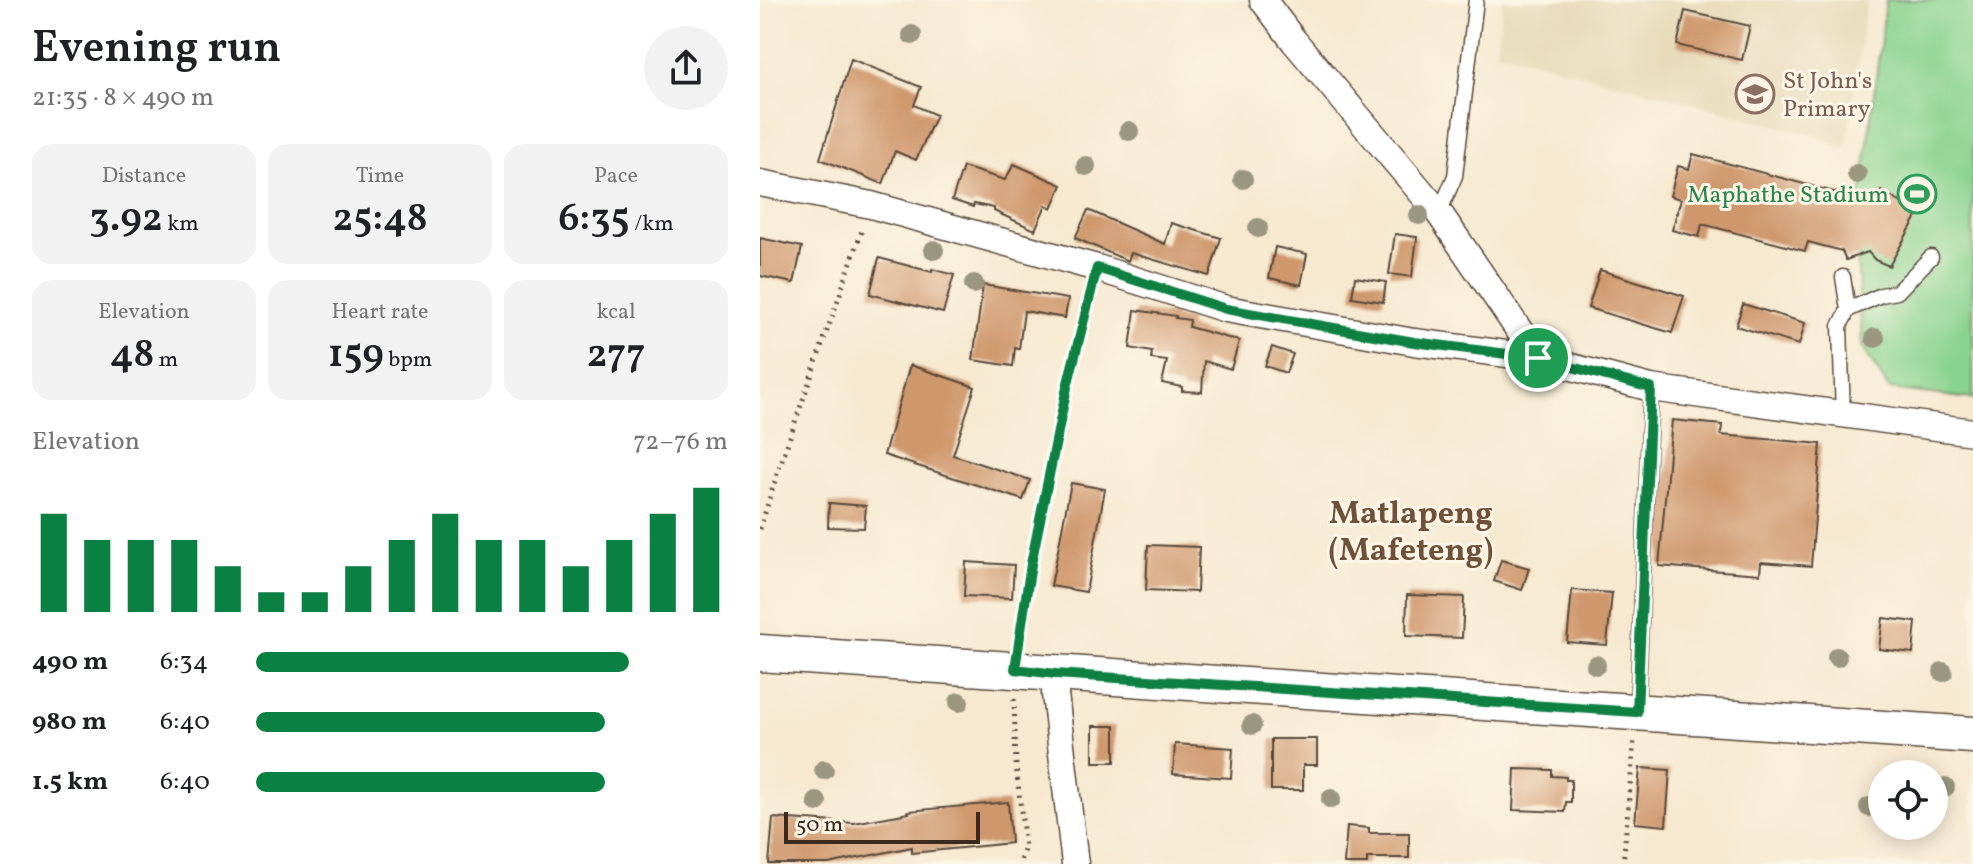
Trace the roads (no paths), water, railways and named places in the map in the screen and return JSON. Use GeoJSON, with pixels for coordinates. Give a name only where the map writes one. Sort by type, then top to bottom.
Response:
{"type":"FeatureCollection","features":[{"type":"Feature","properties":{"kind":"street"},"geometry":{"type":"LineString","coordinates":[[1263,0],[1439,213],[1538,358]]}},
{"type":"Feature","properties":{"kind":"street"},"geometry":{"type":"LineString","coordinates":[[760,183],[871,205],[1097,268],[1226,309],[1414,342],[1538,358],[1651,388],[1973,432]]}},
{"type":"Feature","properties":{"kind":"street"},"geometry":{"type":"LineString","coordinates":[[760,653],[1973,735]]}},
{"type":"Feature","properties":{"kind":"street"},"geometry":{"type":"LineString","coordinates":[[1056,674],[1055,694],[1075,864]]}},
{"type":"Feature","properties":{"kind":"lane"},"geometry":{"type":"LineString","coordinates":[[1439,213],[1455,176],[1476,0]]}},
{"type":"Feature","properties":{"kind":"lane"},"geometry":{"type":"LineString","coordinates":[[1848,310],[1881,295],[1897,292],[1931,257]]}},
{"type":"Feature","properties":{"kind":"lane"},"geometry":{"type":"LineString","coordinates":[[1843,277],[1848,310],[1840,326],[1843,415]]}},
{"type":"Feature","properties":{"kind":"lane"},"geometry":{"type":"LineString","coordinates":[[1637,712],[1651,388]]}},
{"type":"Feature","properties":{"kind":"place","name":"St John's Primary"},"geometry":{"type":"Point","coordinates":[1755,94]}},
{"type":"Feature","properties":{"kind":"place","name":"Maphathe Stadium"},"geometry":{"type":"Point","coordinates":[1917,194]}},
{"type":"Feature","properties":{"kind":"district","name":"Matlapeng (Mafeteng)"},"geometry":{"type":"Point","coordinates":[1411,530]}}]}
